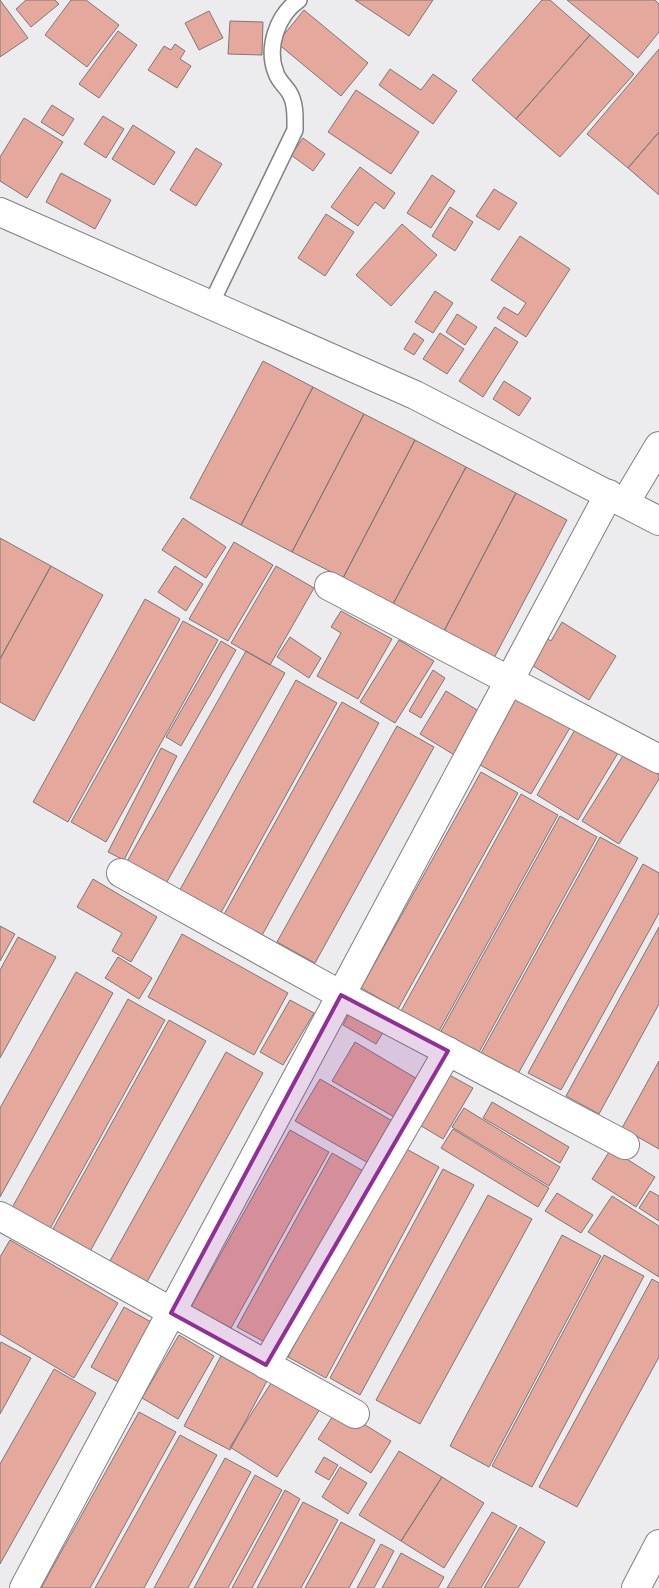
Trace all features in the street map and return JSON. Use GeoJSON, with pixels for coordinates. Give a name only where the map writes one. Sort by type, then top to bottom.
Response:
{"type":"FeatureCollection","features":[{"type":"Feature","properties":{"kind":"street"},"geometry":{"type":"LineString","coordinates":[[0,212],[415,395],[659,521]]}},
{"type":"Feature","properties":{"kind":"street"},"geometry":{"type":"LineString","coordinates":[[24,1588],[509,681],[617,499],[659,446]]}},
{"type":"Feature","properties":{"kind":"street"},"geometry":{"type":"LineString","coordinates":[[329,586],[659,760]]}},
{"type":"Feature","properties":{"kind":"street"},"geometry":{"type":"LineString","coordinates":[[121,873],[342,995],[625,1145]]}},
{"type":"Feature","properties":{"kind":"street"},"geometry":{"type":"LineString","coordinates":[[266,1365],[448,1051]]}},
{"type":"Feature","properties":{"kind":"street"},"geometry":{"type":"LineString","coordinates":[[0,1216],[355,1414]]}},
{"type":"Feature","properties":{"kind":"street"},"geometry":{"type":"LineString","coordinates":[[636,1588],[659,1544]]}},
{"type":"Feature","properties":{"kind":"lane"},"geometry":{"type":"LineString","coordinates":[[210,306],[295,130],[295,111],[290,94],[276,74],[272,52],[276,30],[291,5],[299,0]]}},
{"type":"Feature","properties":{"kind":"highlighted area"},"geometry":{"type":"Polygon","coordinates":[[[341,995],[448,1051],[266,1365],[171,1313],[341,995]]]}},
{"type":"Feature","properties":{"kind":"building"},"geometry":{"type":"Polygon","coordinates":[[[0,0],[28,38],[0,57],[0,0]]]}},
{"type":"Feature","properties":{"kind":"building"},"geometry":{"type":"Polygon","coordinates":[[[26,0],[55,0],[59,4],[31,27],[16,9],[26,0]]]}},
{"type":"Feature","properties":{"kind":"building"},"geometry":{"type":"Polygon","coordinates":[[[71,0],[86,0],[119,25],[87,67],[45,35],[71,0]]]}},
{"type":"Feature","properties":{"kind":"building"},"geometry":{"type":"Polygon","coordinates":[[[355,0],[433,0],[409,36],[355,0]]]}},
{"type":"Feature","properties":{"kind":"building"},"geometry":{"type":"Polygon","coordinates":[[[542,0],[550,0],[590,35],[516,119],[472,80],[542,0]]]}},
{"type":"Feature","properties":{"kind":"building"},"geometry":{"type":"Polygon","coordinates":[[[567,0],[655,0],[659,4],[659,32],[638,58],[567,0]]]}},
{"type":"Feature","properties":{"kind":"building"},"geometry":{"type":"Polygon","coordinates":[[[304,10],[368,63],[341,96],[277,43],[304,10]]]}},
{"type":"Feature","properties":{"kind":"building"},"geometry":{"type":"Polygon","coordinates":[[[209,11],[223,38],[199,50],[185,23],[209,11]]]}},
{"type":"Feature","properties":{"kind":"building"},"geometry":{"type":"Polygon","coordinates":[[[230,21],[263,22],[262,55],[228,54],[230,21]]]}},
{"type":"Feature","properties":{"kind":"building"},"geometry":{"type":"Polygon","coordinates":[[[118,31],[137,45],[99,98],[79,84],[118,31]]]}},
{"type":"Feature","properties":{"kind":"building"},"geometry":{"type":"Polygon","coordinates":[[[590,35],[634,74],[560,157],[516,119],[590,35]]]}},
{"type":"Feature","properties":{"kind":"building"},"geometry":{"type":"Polygon","coordinates":[[[175,44],[185,51],[180,59],[191,66],[177,88],[148,70],[164,46],[171,50],[175,44]]]}},
{"type":"Feature","properties":{"kind":"building"},"geometry":{"type":"Polygon","coordinates":[[[659,49],[659,132],[628,168],[587,134],[659,49]]]}},
{"type":"Feature","properties":{"kind":"building"},"geometry":{"type":"Polygon","coordinates":[[[390,69],[421,90],[433,74],[457,91],[433,124],[379,85],[390,69]]]}},
{"type":"Feature","properties":{"kind":"building"},"geometry":{"type":"Polygon","coordinates":[[[356,90],[419,132],[391,174],[328,132],[356,90]]]}},
{"type":"Feature","properties":{"kind":"building"},"geometry":{"type":"Polygon","coordinates":[[[52,105],[74,119],[63,136],[41,122],[52,105]]]}},
{"type":"Feature","properties":{"kind":"building"},"geometry":{"type":"Polygon","coordinates":[[[103,116],[124,129],[106,158],[84,144],[103,116]]]}},
{"type":"Feature","properties":{"kind":"building"},"geometry":{"type":"Polygon","coordinates":[[[24,118],[63,142],[27,198],[0,181],[0,157],[24,118]]]}},
{"type":"Feature","properties":{"kind":"building"},"geometry":{"type":"Polygon","coordinates":[[[133,125],[175,152],[154,185],[112,159],[133,125]]]}},
{"type":"Feature","properties":{"kind":"building"},"geometry":{"type":"Polygon","coordinates":[[[659,132],[659,195],[628,168],[659,132]]]}},
{"type":"Feature","properties":{"kind":"building"},"geometry":{"type":"Polygon","coordinates":[[[303,138],[325,154],[313,171],[291,155],[303,138]]]}},
{"type":"Feature","properties":{"kind":"building"},"geometry":{"type":"Polygon","coordinates":[[[196,148],[222,164],[196,206],[170,190],[196,148]]]}},
{"type":"Feature","properties":{"kind":"building"},"geometry":{"type":"Polygon","coordinates":[[[360,167],[395,193],[384,209],[375,202],[358,226],[331,207],[360,167]]]}},
{"type":"Feature","properties":{"kind":"building"},"geometry":{"type":"Polygon","coordinates":[[[61,173],[111,200],[95,229],[46,202],[61,173]]]}},
{"type":"Feature","properties":{"kind":"building"},"geometry":{"type":"Polygon","coordinates":[[[432,175],[455,191],[431,228],[407,213],[432,175]]]}},
{"type":"Feature","properties":{"kind":"building"},"geometry":{"type":"Polygon","coordinates":[[[494,189],[517,203],[499,230],[476,216],[494,189]]]}},
{"type":"Feature","properties":{"kind":"building"},"geometry":{"type":"Polygon","coordinates":[[[450,207],[473,222],[455,251],[432,236],[450,207]]]}},
{"type":"Feature","properties":{"kind":"building"},"geometry":{"type":"Polygon","coordinates":[[[326,214],[354,232],[325,276],[298,258],[326,214]]]}},
{"type":"Feature","properties":{"kind":"building"},"geometry":{"type":"Polygon","coordinates":[[[402,224],[437,255],[391,306],[356,275],[402,224]]]}},
{"type":"Feature","properties":{"kind":"building"},"geometry":{"type":"Polygon","coordinates":[[[520,236],[570,269],[526,337],[497,318],[504,307],[518,315],[526,303],[491,280],[520,236]]]}},
{"type":"Feature","properties":{"kind":"building"},"geometry":{"type":"Polygon","coordinates":[[[435,291],[453,303],[433,333],[415,322],[435,291]]]}},
{"type":"Feature","properties":{"kind":"building"},"geometry":{"type":"Polygon","coordinates":[[[457,314],[477,327],[465,345],[446,332],[457,314]]]}},
{"type":"Feature","properties":{"kind":"building"},"geometry":{"type":"Polygon","coordinates":[[[495,327],[518,342],[483,397],[459,381],[495,327]]]}},
{"type":"Feature","properties":{"kind":"building"},"geometry":{"type":"Polygon","coordinates":[[[414,333],[424,340],[414,355],[404,349],[414,333]]]}},
{"type":"Feature","properties":{"kind":"building"},"geometry":{"type":"Polygon","coordinates":[[[440,333],[464,349],[447,374],[423,359],[440,333]]]}},
{"type":"Feature","properties":{"kind":"building"},"geometry":{"type":"Polygon","coordinates":[[[263,361],[313,387],[241,525],[190,498],[263,361]]]}},
{"type":"Feature","properties":{"kind":"building"},"geometry":{"type":"Polygon","coordinates":[[[504,381],[531,398],[519,416],[493,399],[504,381]]]}},
{"type":"Feature","properties":{"kind":"building"},"geometry":{"type":"Polygon","coordinates":[[[313,387],[364,414],[292,552],[241,525],[313,387]]]}},
{"type":"Feature","properties":{"kind":"building"},"geometry":{"type":"Polygon","coordinates":[[[364,414],[415,440],[343,578],[292,552],[364,414]]]}},
{"type":"Feature","properties":{"kind":"building"},"geometry":{"type":"Polygon","coordinates":[[[415,440],[466,467],[393,604],[343,578],[415,440]]]}},
{"type":"Feature","properties":{"kind":"building"},"geometry":{"type":"Polygon","coordinates":[[[466,467],[516,493],[444,631],[393,604],[466,467]]]}},
{"type":"Feature","properties":{"kind":"building"},"geometry":{"type":"Polygon","coordinates":[[[516,493],[567,520],[494,658],[444,631],[516,493]]]}},
{"type":"Feature","properties":{"kind":"building"},"geometry":{"type":"Polygon","coordinates":[[[183,518],[226,547],[206,578],[162,550],[183,518]]]}},
{"type":"Feature","properties":{"kind":"building"},"geometry":{"type":"Polygon","coordinates":[[[0,538],[51,566],[0,659],[0,538]]]}},
{"type":"Feature","properties":{"kind":"building"},"geometry":{"type":"Polygon","coordinates":[[[234,542],[273,565],[228,641],[189,619],[234,542]]]}},
{"type":"Feature","properties":{"kind":"building"},"geometry":{"type":"Polygon","coordinates":[[[51,566],[103,595],[34,721],[0,702],[0,659],[51,566]]]}},
{"type":"Feature","properties":{"kind":"building"},"geometry":{"type":"Polygon","coordinates":[[[175,566],[203,584],[186,611],[158,592],[175,566]]]}},
{"type":"Feature","properties":{"kind":"building"},"geometry":{"type":"Polygon","coordinates":[[[276,566],[314,588],[270,665],[231,643],[276,566]]]}},
{"type":"Feature","properties":{"kind":"building"},"geometry":{"type":"Polygon","coordinates":[[[145,599],[180,619],[68,822],[33,802],[145,599]]]}},
{"type":"Feature","properties":{"kind":"building"},"geometry":{"type":"Polygon","coordinates":[[[341,611],[392,639],[358,699],[317,676],[341,633],[331,627],[341,611]]]}},
{"type":"Feature","properties":{"kind":"building"},"geometry":{"type":"Polygon","coordinates":[[[183,621],[218,640],[106,842],[71,822],[183,621]]]}},
{"type":"Feature","properties":{"kind":"building"},"geometry":{"type":"Polygon","coordinates":[[[562,622],[616,656],[589,700],[530,664],[546,638],[551,641],[562,622]]]}},
{"type":"Feature","properties":{"kind":"building"},"geometry":{"type":"Polygon","coordinates":[[[290,637],[321,658],[309,678],[277,657],[290,637]]]}},
{"type":"Feature","properties":{"kind":"building"},"geometry":{"type":"Polygon","coordinates":[[[399,640],[434,661],[395,723],[360,702],[399,640]]]}},
{"type":"Feature","properties":{"kind":"building"},"geometry":{"type":"Polygon","coordinates":[[[221,641],[236,650],[181,746],[166,737],[221,641]]]}},
{"type":"Feature","properties":{"kind":"building"},"geometry":{"type":"Polygon","coordinates":[[[246,651],[285,673],[164,887],[125,865],[246,651]]]}},
{"type":"Feature","properties":{"kind":"building"},"geometry":{"type":"Polygon","coordinates":[[[433,670],[445,678],[421,718],[409,711],[433,670]]]}},
{"type":"Feature","properties":{"kind":"building"},"geometry":{"type":"Polygon","coordinates":[[[296,680],[337,703],[218,918],[177,895],[296,680]]]}},
{"type":"Feature","properties":{"kind":"building"},"geometry":{"type":"Polygon","coordinates":[[[446,691],[482,713],[456,756],[420,734],[446,691]]]}},
{"type":"Feature","properties":{"kind":"building"},"geometry":{"type":"Polygon","coordinates":[[[514,693],[571,726],[531,794],[475,762],[514,693]]]}},
{"type":"Feature","properties":{"kind":"building"},"geometry":{"type":"Polygon","coordinates":[[[342,702],[379,723],[260,939],[222,918],[342,702]]]}},
{"type":"Feature","properties":{"kind":"building"},"geometry":{"type":"Polygon","coordinates":[[[397,726],[434,747],[315,963],[277,942],[397,726]]]}},
{"type":"Feature","properties":{"kind":"building"},"geometry":{"type":"Polygon","coordinates":[[[576,728],[618,753],[578,820],[537,795],[576,728]]]}},
{"type":"Feature","properties":{"kind":"building"},"geometry":{"type":"Polygon","coordinates":[[[161,748],[177,756],[124,860],[108,852],[161,748]]]}},
{"type":"Feature","properties":{"kind":"building"},"geometry":{"type":"Polygon","coordinates":[[[624,754],[659,775],[659,779],[619,844],[582,821],[624,754]]]}},
{"type":"Feature","properties":{"kind":"building"},"geometry":{"type":"Polygon","coordinates":[[[481,772],[518,793],[398,1009],[361,988],[481,772]]]}},
{"type":"Feature","properties":{"kind":"building"},"geometry":{"type":"Polygon","coordinates":[[[521,794],[558,815],[439,1031],[401,1011],[521,794]]]}},
{"type":"Feature","properties":{"kind":"building"},"geometry":{"type":"Polygon","coordinates":[[[560,816],[597,837],[478,1054],[440,1033],[560,816]]]}},
{"type":"Feature","properties":{"kind":"building"},"geometry":{"type":"Polygon","coordinates":[[[600,837],[638,858],[518,1074],[481,1053],[600,837]]]}},
{"type":"Feature","properties":{"kind":"building"},"geometry":{"type":"Polygon","coordinates":[[[643,864],[659,873],[659,913],[561,1090],[528,1073],[643,864]]]}},
{"type":"Feature","properties":{"kind":"building"},"geometry":{"type":"Polygon","coordinates":[[[93,879],[157,917],[131,962],[112,951],[122,933],[77,907],[93,879]]]}},
{"type":"Feature","properties":{"kind":"building"},"geometry":{"type":"Polygon","coordinates":[[[0,926],[15,934],[0,961],[0,926]]]}},
{"type":"Feature","properties":{"kind":"building"},"geometry":{"type":"Polygon","coordinates":[[[659,927],[659,1004],[599,1114],[566,1096],[659,927]]]}},
{"type":"Feature","properties":{"kind":"building"},"geometry":{"type":"Polygon","coordinates":[[[182,934],[288,993],[254,1055],[148,997],[182,934]]]}},
{"type":"Feature","properties":{"kind":"building"},"geometry":{"type":"Polygon","coordinates":[[[18,937],[56,957],[0,1058],[0,970],[18,937]]]}},
{"type":"Feature","properties":{"kind":"building"},"geometry":{"type":"Polygon","coordinates":[[[118,957],[152,978],[139,999],[105,978],[118,957]]]}},
{"type":"Feature","properties":{"kind":"building"},"geometry":{"type":"Polygon","coordinates":[[[76,972],[113,993],[0,1197],[0,1108],[76,972]]]}},
{"type":"Feature","properties":{"kind":"building"},"geometry":{"type":"Polygon","coordinates":[[[128,999],[165,1020],[46,1236],[8,1215],[128,999]]]}},
{"type":"Feature","properties":{"kind":"building"},"geometry":{"type":"Polygon","coordinates":[[[290,1000],[314,1013],[283,1065],[260,1052],[290,1000]]]}},
{"type":"Feature","properties":{"kind":"building"},"geometry":{"type":"Polygon","coordinates":[[[351,1010],[385,1029],[376,1044],[343,1025],[351,1010]]]}},
{"type":"Feature","properties":{"kind":"building"},"geometry":{"type":"Polygon","coordinates":[[[169,1020],[206,1041],[87,1257],[49,1236],[169,1020]]]}},
{"type":"Feature","properties":{"kind":"building"},"geometry":{"type":"Polygon","coordinates":[[[355,1042],[419,1080],[396,1118],[332,1081],[355,1042]]]}},
{"type":"Feature","properties":{"kind":"building"},"geometry":{"type":"Polygon","coordinates":[[[226,1052],[263,1073],[143,1289],[106,1268],[226,1052]]]}},
{"type":"Feature","properties":{"kind":"building"},"geometry":{"type":"Polygon","coordinates":[[[659,1061],[659,1149],[622,1128],[659,1061]]]}},
{"type":"Feature","properties":{"kind":"building"},"geometry":{"type":"Polygon","coordinates":[[[442,1071],[473,1088],[443,1139],[413,1121],[442,1071]]]}},
{"type":"Feature","properties":{"kind":"building"},"geometry":{"type":"Polygon","coordinates":[[[320,1079],[394,1122],[370,1164],[295,1121],[320,1079]]]}},
{"type":"Feature","properties":{"kind":"building"},"geometry":{"type":"Polygon","coordinates":[[[492,1102],[569,1147],[560,1163],[483,1118],[492,1102]]]}},
{"type":"Feature","properties":{"kind":"building"},"geometry":{"type":"Polygon","coordinates":[[[464,1108],[560,1167],[549,1186],[452,1127],[464,1108]]]}},
{"type":"Feature","properties":{"kind":"building"},"geometry":{"type":"Polygon","coordinates":[[[453,1129],[549,1188],[538,1207],[441,1148],[453,1129]]]}},
{"type":"Feature","properties":{"kind":"building"},"geometry":{"type":"Polygon","coordinates":[[[290,1130],[329,1152],[231,1328],[191,1307],[290,1130]]]}},
{"type":"Feature","properties":{"kind":"building"},"geometry":{"type":"Polygon","coordinates":[[[401,1146],[439,1167],[326,1378],[288,1357],[401,1146]]]}},
{"type":"Feature","properties":{"kind":"building"},"geometry":{"type":"Polygon","coordinates":[[[611,1149],[655,1177],[636,1207],[592,1179],[611,1149]]]}},
{"type":"Feature","properties":{"kind":"building"},"geometry":{"type":"Polygon","coordinates":[[[332,1153],[365,1172],[270,1345],[237,1327],[332,1153]]]}},
{"type":"Feature","properties":{"kind":"building"},"geometry":{"type":"Polygon","coordinates":[[[443,1169],[474,1185],[360,1395],[330,1378],[443,1169]]]}},
{"type":"Feature","properties":{"kind":"building"},"geometry":{"type":"Polygon","coordinates":[[[650,1191],[659,1196],[659,1221],[639,1208],[650,1191]]]}},
{"type":"Feature","properties":{"kind":"building"},"geometry":{"type":"Polygon","coordinates":[[[557,1193],[593,1215],[581,1233],[545,1211],[557,1193]]]}},
{"type":"Feature","properties":{"kind":"building"},"geometry":{"type":"Polygon","coordinates":[[[488,1195],[532,1219],[420,1424],[376,1400],[488,1195]]]}},
{"type":"Feature","properties":{"kind":"building"},"geometry":{"type":"Polygon","coordinates":[[[612,1196],[659,1226],[659,1277],[588,1232],[612,1196]]]}},
{"type":"Feature","properties":{"kind":"building"},"geometry":{"type":"Polygon","coordinates":[[[562,1235],[601,1256],[489,1467],[450,1446],[562,1235]]]}},
{"type":"Feature","properties":{"kind":"building"},"geometry":{"type":"Polygon","coordinates":[[[10,1240],[118,1303],[74,1378],[0,1334],[0,1257],[10,1240]]]}},
{"type":"Feature","properties":{"kind":"building"},"geometry":{"type":"Polygon","coordinates":[[[604,1255],[644,1276],[532,1487],[492,1466],[604,1255]]]}},
{"type":"Feature","properties":{"kind":"building"},"geometry":{"type":"Polygon","coordinates":[[[652,1279],[659,1283],[659,1357],[577,1507],[539,1487],[652,1279]]]}},
{"type":"Feature","properties":{"kind":"building"},"geometry":{"type":"Polygon","coordinates":[[[124,1307],[153,1323],[120,1383],[91,1367],[124,1307]]]}},
{"type":"Feature","properties":{"kind":"building"},"geometry":{"type":"Polygon","coordinates":[[[179,1335],[214,1356],[178,1419],[142,1398],[179,1335]]]}},
{"type":"Feature","properties":{"kind":"building"},"geometry":{"type":"Polygon","coordinates":[[[1,1342],[31,1358],[0,1414],[0,1344],[1,1342]]]}},
{"type":"Feature","properties":{"kind":"building"},"geometry":{"type":"Polygon","coordinates":[[[222,1354],[268,1379],[230,1450],[184,1426],[222,1354]]]}},
{"type":"Feature","properties":{"kind":"building"},"geometry":{"type":"Polygon","coordinates":[[[54,1369],[96,1393],[0,1564],[0,1464],[54,1369]]]}},
{"type":"Feature","properties":{"kind":"building"},"geometry":{"type":"Polygon","coordinates":[[[273,1380],[320,1409],[277,1477],[230,1447],[273,1380]]]}},
{"type":"Feature","properties":{"kind":"building"},"geometry":{"type":"Polygon","coordinates":[[[338,1408],[391,1441],[371,1473],[318,1439],[338,1408]]]}},
{"type":"Feature","properties":{"kind":"building"},"geometry":{"type":"Polygon","coordinates":[[[139,1412],[176,1432],[90,1588],[41,1588],[139,1412]]]}},
{"type":"Feature","properties":{"kind":"building"},"geometry":{"type":"Polygon","coordinates":[[[180,1435],[217,1455],[144,1588],[95,1588],[180,1435]]]}},
{"type":"Feature","properties":{"kind":"building"},"geometry":{"type":"Polygon","coordinates":[[[399,1451],[442,1477],[401,1541],[359,1515],[399,1451]]]}},
{"type":"Feature","properties":{"kind":"building"},"geometry":{"type":"Polygon","coordinates":[[[324,1457],[338,1465],[329,1480],[315,1472],[324,1457]]]}},
{"type":"Feature","properties":{"kind":"building"},"geometry":{"type":"Polygon","coordinates":[[[225,1458],[251,1472],[188,1588],[154,1588],[225,1458]]]}},
{"type":"Feature","properties":{"kind":"building"},"geometry":{"type":"Polygon","coordinates":[[[340,1467],[367,1483],[348,1514],[322,1497],[340,1467]]]}},
{"type":"Feature","properties":{"kind":"building"},"geometry":{"type":"Polygon","coordinates":[[[255,1475],[282,1490],[228,1588],[194,1588],[255,1475]]]}},
{"type":"Feature","properties":{"kind":"building"},"geometry":{"type":"Polygon","coordinates":[[[442,1477],[484,1503],[444,1568],[401,1541],[442,1477]]]}},
{"type":"Feature","properties":{"kind":"building"},"geometry":{"type":"Polygon","coordinates":[[[285,1490],[300,1499],[252,1588],[232,1588],[285,1490]]]}},
{"type":"Feature","properties":{"kind":"building"},"geometry":{"type":"Polygon","coordinates":[[[303,1502],[338,1520],[301,1588],[257,1588],[303,1502]]]}},
{"type":"Feature","properties":{"kind":"building"},"geometry":{"type":"Polygon","coordinates":[[[492,1512],[517,1526],[481,1588],[447,1588],[492,1512]]]}},
{"type":"Feature","properties":{"kind":"building"},"geometry":{"type":"Polygon","coordinates":[[[341,1522],[375,1540],[349,1588],[305,1588],[341,1522]]]}},
{"type":"Feature","properties":{"kind":"building"},"geometry":{"type":"Polygon","coordinates":[[[520,1527],[545,1542],[518,1588],[484,1588],[520,1527]]]}},
{"type":"Feature","properties":{"kind":"building"},"geometry":{"type":"Polygon","coordinates":[[[381,1544],[394,1551],[374,1588],[357,1588],[381,1544]]]}},
{"type":"Feature","properties":{"kind":"building"},"geometry":{"type":"Polygon","coordinates":[[[401,1553],[444,1577],[438,1588],[382,1588],[401,1553]]]}}]}
